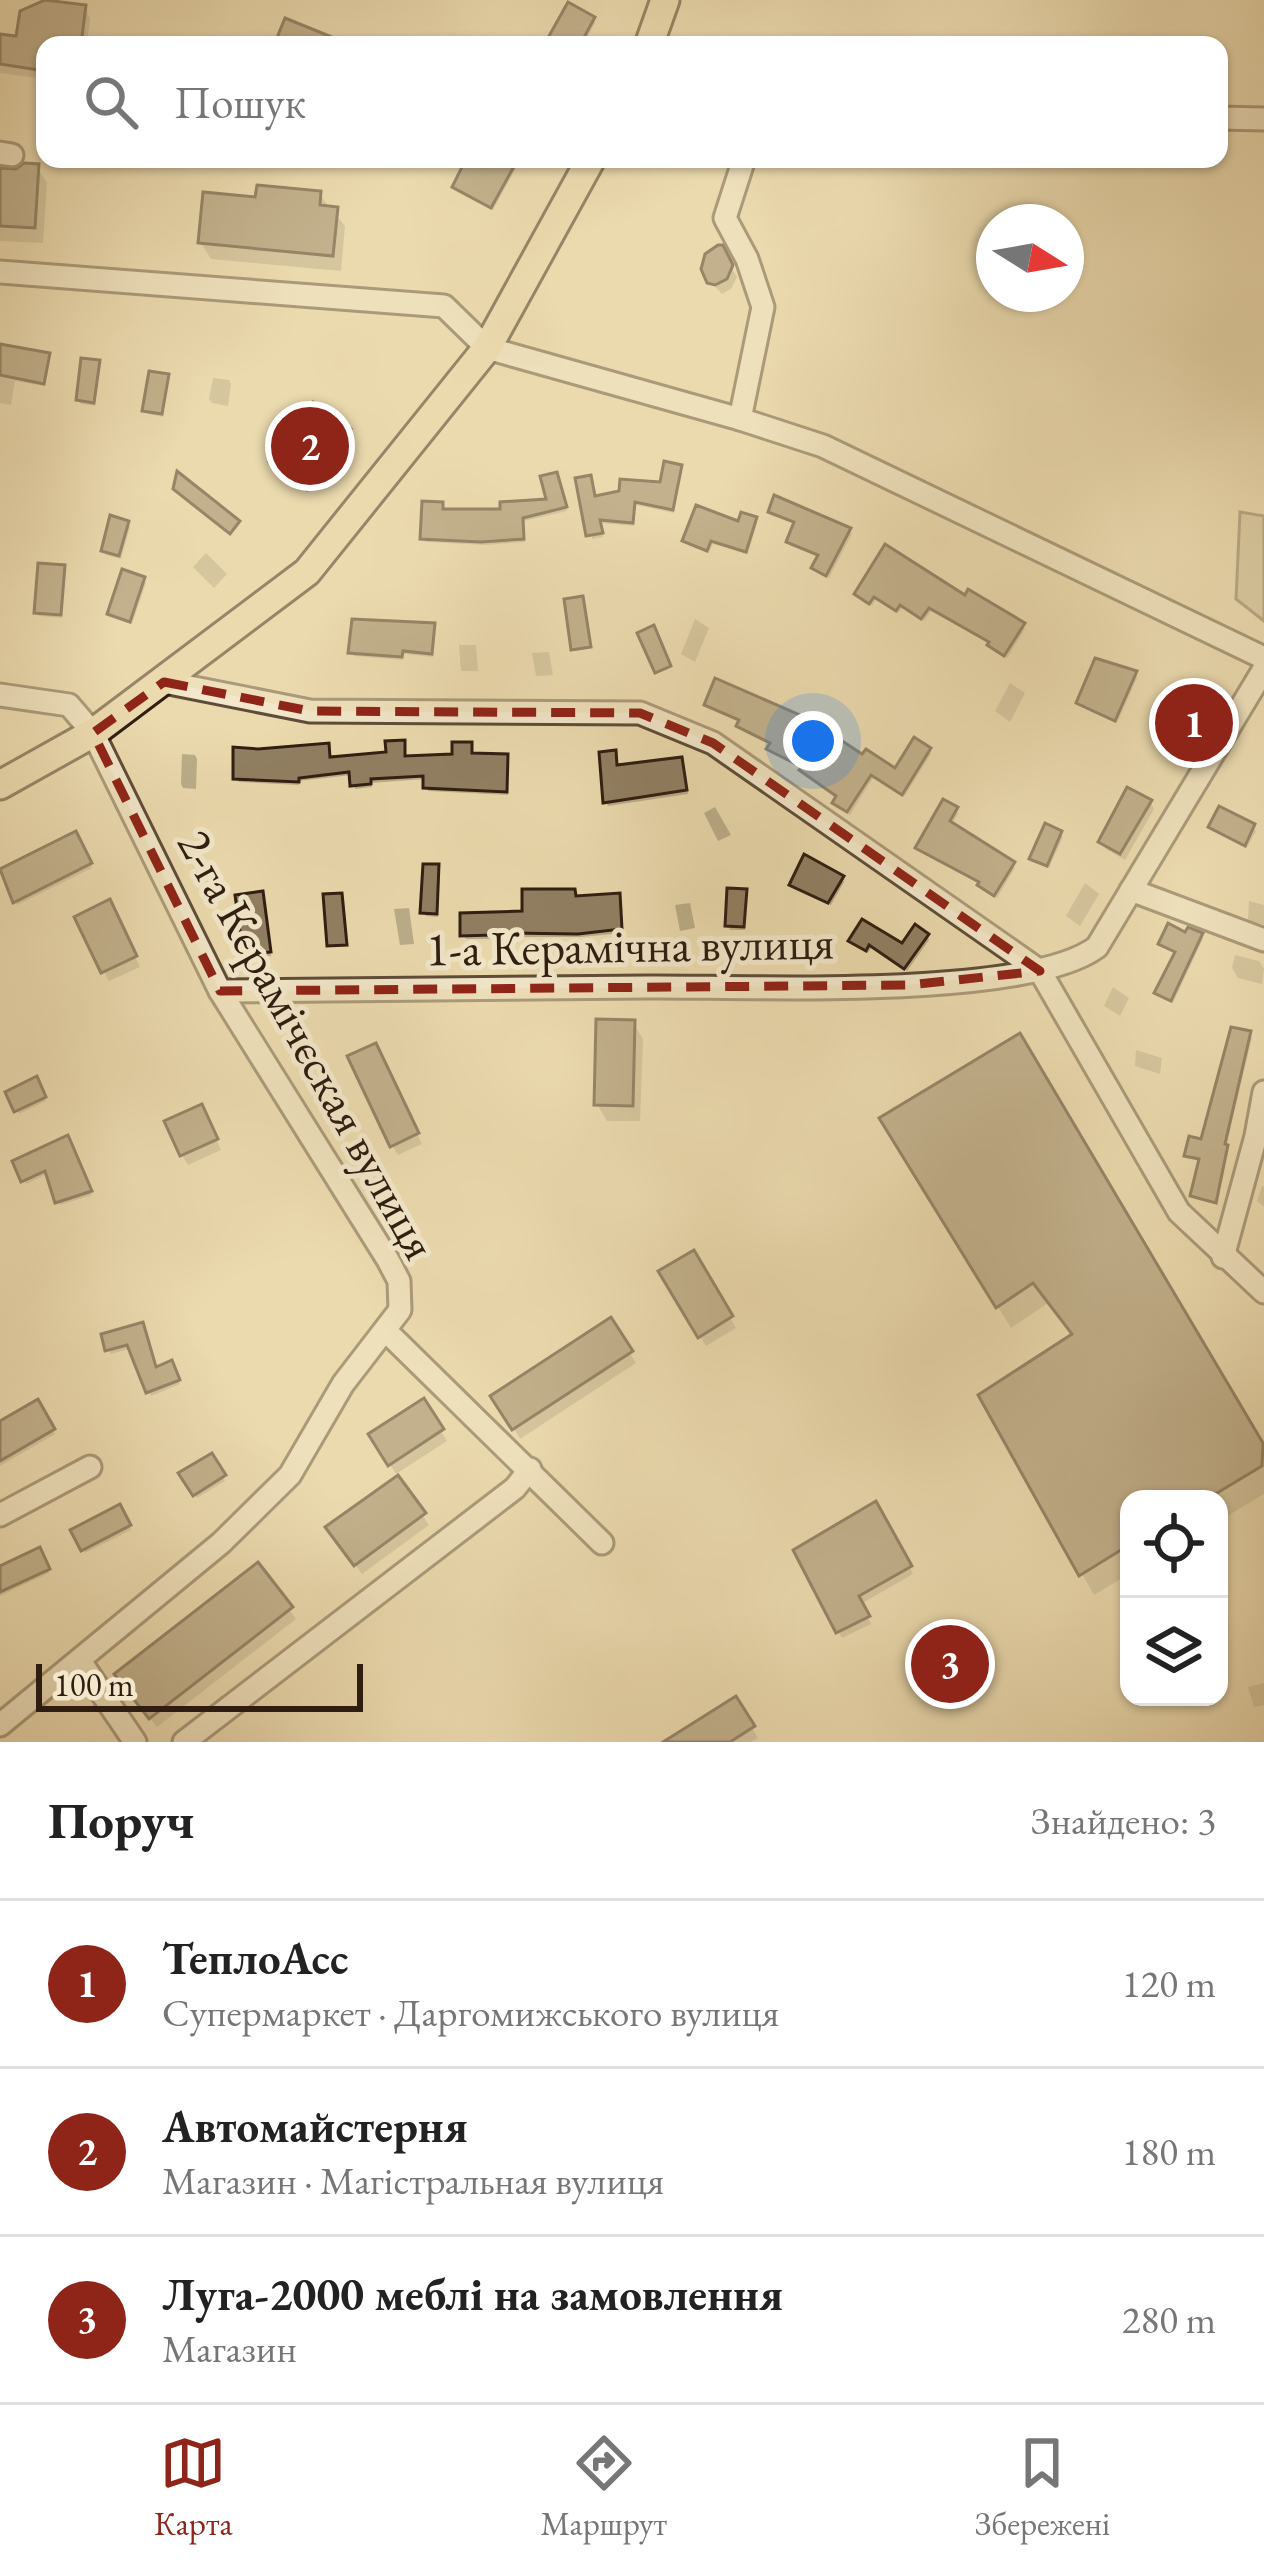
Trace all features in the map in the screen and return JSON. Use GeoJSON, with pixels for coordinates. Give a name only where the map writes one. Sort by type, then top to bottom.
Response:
{"type":"FeatureCollection","features":[{"type":"Feature","properties":{"kind":"main road"},"geometry":{"type":"LineString","coordinates":[[652,36],[665,0]]}},
{"type":"Feature","properties":{"kind":"main road"},"geometry":{"type":"LineString","coordinates":[[0,785],[93,734],[308,572],[487,349],[586,168]]}},
{"type":"Feature","properties":{"kind":"street"},"geometry":{"type":"LineString","coordinates":[[1228,118],[1264,119]]}},
{"type":"Feature","properties":{"kind":"street"},"geometry":{"type":"LineString","coordinates":[[740,418],[763,308],[747,259],[725,218],[741,168]]}},
{"type":"Feature","properties":{"kind":"street"},"geometry":{"type":"LineString","coordinates":[[0,272],[444,306],[487,349],[740,418],[823,446],[1264,658]]}},
{"type":"Feature","properties":{"kind":"street","name":"1-а Керамічна вулиця"},"geometry":{"type":"LineString","coordinates":[[220,991],[909,985],[1040,971],[1080,959],[1097,947],[1264,669]]}},
{"type":"Feature","properties":{"kind":"street"},"geometry":{"type":"LineString","coordinates":[[164,682],[310,712],[640,713],[713,743],[1040,971],[1179,1212],[1264,1292]]}},
{"type":"Feature","properties":{"kind":"street"},"geometry":{"type":"LineString","coordinates":[[0,695],[69,705],[93,734]]}},
{"type":"Feature","properties":{"kind":"street","name":"2-га Кєрамічєская вулиця"},"geometry":{"type":"LineString","coordinates":[[93,734],[220,991],[399,1280],[400,1310],[385,1330]]}},
{"type":"Feature","properties":{"kind":"street"},"geometry":{"type":"LineString","coordinates":[[1131,890],[1264,940]]}},
{"type":"Feature","properties":{"kind":"street"},"geometry":{"type":"LineString","coordinates":[[1223,1258],[1264,1092]]}},
{"type":"Feature","properties":{"kind":"street"},"geometry":{"type":"LineString","coordinates":[[0,1725],[221,1543],[290,1475],[343,1384],[385,1330],[602,1543]]}},
{"type":"Feature","properties":{"kind":"street"},"geometry":{"type":"LineString","coordinates":[[0,1515],[90,1467]]}},
{"type":"Feature","properties":{"kind":"street"},"geometry":{"type":"LineString","coordinates":[[184,1742],[515,1488],[530,1469]]}},
{"type":"Feature","properties":{"kind":"street"},"geometry":{"type":"LineString","coordinates":[[80,1661],[135,1742]]}},
{"type":"Feature","properties":{"kind":"highlighted area"},"geometry":{"type":"Polygon","coordinates":[[[164,682],[310,711],[640,713],[713,743],[1040,971],[909,985],[220,991],[93,733],[164,682]]]}},
{"type":"Feature","properties":{"kind":"shaded area"},"geometry":{"type":"Polygon","coordinates":[[[1240,512],[1264,516],[1264,621],[1236,599],[1240,512]]]}},
{"type":"Feature","properties":{"kind":"building"},"geometry":{"type":"Polygon","coordinates":[[[45,0],[86,5],[82,36],[36,36],[36,70],[0,64],[0,34],[16,36],[20,11],[45,0]]]}},
{"type":"Feature","properties":{"kind":"building"},"geometry":{"type":"Polygon","coordinates":[[[568,2],[595,17],[585,36],[549,36],[568,2]]]}},
{"type":"Feature","properties":{"kind":"building"},"geometry":{"type":"Polygon","coordinates":[[[285,18],[329,36],[278,36],[285,18]]]}},
{"type":"Feature","properties":{"kind":"building"},"geometry":{"type":"Polygon","coordinates":[[[24,163],[39,168],[35,228],[0,226],[0,168],[16,169],[24,163]]]}},
{"type":"Feature","properties":{"kind":"building"},"geometry":{"type":"Polygon","coordinates":[[[462,168],[513,168],[491,208],[452,187],[462,168]]]}},
{"type":"Feature","properties":{"kind":"building"},"geometry":{"type":"Polygon","coordinates":[[[257,185],[321,191],[320,205],[338,207],[333,256],[198,243],[203,192],[255,197],[257,185]]]}},
{"type":"Feature","properties":{"kind":"building"},"geometry":{"type":"Polygon","coordinates":[[[723,245],[733,265],[727,279],[715,285],[707,283],[701,269],[705,254],[723,245]]]}},
{"type":"Feature","properties":{"kind":"building"},"geometry":{"type":"Polygon","coordinates":[[[0,344],[50,353],[44,384],[0,375],[0,344]]]}},
{"type":"Feature","properties":{"kind":"building"},"geometry":{"type":"Polygon","coordinates":[[[81,358],[100,360],[94,403],[76,400],[81,358]]]}},
{"type":"Feature","properties":{"kind":"building"},"geometry":{"type":"Polygon","coordinates":[[[149,371],[169,374],[162,414],[142,411],[149,371]]]}},
{"type":"Feature","properties":{"kind":"building"},"geometry":{"type":"Polygon","coordinates":[[[313,402],[351,429],[307,490],[269,462],[313,402]]]}},
{"type":"Feature","properties":{"kind":"building"},"geometry":{"type":"Polygon","coordinates":[[[664,461],[682,465],[673,510],[635,502],[633,523],[600,520],[603,533],[586,536],[575,478],[591,475],[595,496],[619,491],[620,479],[660,482],[664,461]]]}},
{"type":"Feature","properties":{"kind":"building"},"geometry":{"type":"Polygon","coordinates":[[[177,471],[240,521],[230,534],[173,489],[177,471]]]}},
{"type":"Feature","properties":{"kind":"building"},"geometry":{"type":"Polygon","coordinates":[[[557,472],[567,507],[523,518],[524,539],[420,539],[422,501],[443,502],[443,509],[500,509],[500,502],[546,499],[540,476],[557,472]]]}},
{"type":"Feature","properties":{"kind":"building"},"geometry":{"type":"Polygon","coordinates":[[[774,495],[851,528],[826,576],[811,568],[818,555],[786,542],[794,522],[768,512],[774,495]]]}},
{"type":"Feature","properties":{"kind":"building"},"geometry":{"type":"Polygon","coordinates":[[[696,505],[738,521],[741,512],[757,517],[746,552],[711,541],[707,551],[682,541],[696,505]]]}},
{"type":"Feature","properties":{"kind":"building"},"geometry":{"type":"Polygon","coordinates":[[[110,515],[129,521],[119,556],[101,551],[110,515]]]}},
{"type":"Feature","properties":{"kind":"building"},"geometry":{"type":"Polygon","coordinates":[[[885,544],[965,595],[968,589],[1025,623],[1004,656],[989,642],[929,608],[921,619],[900,605],[896,611],[874,597],[869,604],[854,594],[885,544]]]}},
{"type":"Feature","properties":{"kind":"building"},"geometry":{"type":"Polygon","coordinates":[[[38,563],[65,565],[61,615],[34,613],[38,563]]]}},
{"type":"Feature","properties":{"kind":"building"},"geometry":{"type":"Polygon","coordinates":[[[122,569],[145,577],[130,622],[107,614],[122,569]]]}},
{"type":"Feature","properties":{"kind":"building"},"geometry":{"type":"Polygon","coordinates":[[[583,596],[591,647],[571,650],[564,599],[583,596]]]}},
{"type":"Feature","properties":{"kind":"building"},"geometry":{"type":"Polygon","coordinates":[[[352,619],[435,623],[432,654],[348,653],[352,619]]]}},
{"type":"Feature","properties":{"kind":"building"},"geometry":{"type":"Polygon","coordinates":[[[654,625],[671,666],[655,673],[637,633],[654,625]]]}},
{"type":"Feature","properties":{"kind":"building"},"geometry":{"type":"Polygon","coordinates":[[[1095,658],[1137,671],[1115,721],[1076,703],[1095,658]]]}},
{"type":"Feature","properties":{"kind":"building"},"geometry":{"type":"Polygon","coordinates":[[[715,678],[809,719],[862,754],[866,749],[895,768],[914,737],[931,748],[902,795],[871,775],[847,812],[832,803],[836,796],[799,770],[802,767],[766,749],[770,743],[736,726],[739,720],[704,705],[715,678]]]}},
{"type":"Feature","properties":{"kind":"building"},"geometry":{"type":"Polygon","coordinates":[[[405,740],[405,756],[452,754],[452,742],[472,742],[472,753],[508,754],[507,792],[423,788],[423,776],[371,779],[371,784],[350,786],[349,772],[299,778],[299,782],[233,779],[233,747],[329,743],[330,757],[386,752],[385,741],[405,740]]]}},
{"type":"Feature","properties":{"kind":"building"},"geometry":{"type":"Polygon","coordinates":[[[616,750],[617,765],[682,757],[687,790],[603,803],[599,752],[616,750]]]}},
{"type":"Feature","properties":{"kind":"building"},"geometry":{"type":"Polygon","coordinates":[[[1127,787],[1152,800],[1120,854],[1098,842],[1127,787]]]}},
{"type":"Feature","properties":{"kind":"building"},"geometry":{"type":"Polygon","coordinates":[[[943,799],[958,807],[950,821],[1015,862],[994,896],[979,882],[915,848],[943,799]]]}},
{"type":"Feature","properties":{"kind":"building"},"geometry":{"type":"Polygon","coordinates":[[[1219,806],[1255,824],[1245,846],[1208,827],[1219,806]]]}},
{"type":"Feature","properties":{"kind":"building"},"geometry":{"type":"Polygon","coordinates":[[[1045,823],[1062,831],[1047,866],[1029,859],[1045,823]]]}},
{"type":"Feature","properties":{"kind":"building"},"geometry":{"type":"Polygon","coordinates":[[[76,831],[92,863],[13,903],[0,869],[76,831]]]}},
{"type":"Feature","properties":{"kind":"building"},"geometry":{"type":"Polygon","coordinates":[[[804,854],[844,876],[828,903],[789,885],[804,854]]]}},
{"type":"Feature","properties":{"kind":"building"},"geometry":{"type":"Polygon","coordinates":[[[423,864],[439,864],[437,914],[420,913],[423,864]]]}},
{"type":"Feature","properties":{"kind":"building"},"geometry":{"type":"Polygon","coordinates":[[[727,888],[747,889],[744,927],[725,926],[727,888]]]}},
{"type":"Feature","properties":{"kind":"building"},"geometry":{"type":"Polygon","coordinates":[[[522,889],[575,889],[576,896],[620,893],[622,929],[510,933],[510,943],[494,944],[493,935],[460,936],[460,913],[522,911],[522,889]]]}},
{"type":"Feature","properties":{"kind":"building"},"geometry":{"type":"Polygon","coordinates":[[[263,891],[271,952],[243,955],[235,895],[263,891]]]}},
{"type":"Feature","properties":{"kind":"building"},"geometry":{"type":"Polygon","coordinates":[[[342,893],[347,945],[327,946],[323,894],[342,893]]]}},
{"type":"Feature","properties":{"kind":"building"},"geometry":{"type":"Polygon","coordinates":[[[110,899],[137,956],[101,973],[74,917],[110,899]]]}},
{"type":"Feature","properties":{"kind":"building"},"geometry":{"type":"Polygon","coordinates":[[[862,919],[902,943],[915,924],[929,934],[904,969],[869,945],[866,951],[848,941],[862,919]]]}},
{"type":"Feature","properties":{"kind":"building"},"geometry":{"type":"Polygon","coordinates":[[[1168,923],[1185,932],[1188,927],[1203,933],[1171,1001],[1154,993],[1175,952],[1158,944],[1168,923]]]}},
{"type":"Feature","properties":{"kind":"building"},"geometry":{"type":"Polygon","coordinates":[[[596,1019],[635,1020],[633,1106],[594,1105],[596,1019]]]}},
{"type":"Feature","properties":{"kind":"building"},"geometry":{"type":"Polygon","coordinates":[[[1231,1027],[1251,1031],[1216,1203],[1190,1196],[1199,1159],[1184,1156],[1189,1136],[1201,1139],[1231,1027]]]}},
{"type":"Feature","properties":{"kind":"building"},"geometry":{"type":"Polygon","coordinates":[[[1020,1033],[1263,1443],[1262,1466],[1222,1490],[1120,1490],[1120,1551],[1079,1576],[978,1395],[1072,1334],[1033,1283],[996,1308],[879,1118],[1020,1033]]]}},
{"type":"Feature","properties":{"kind":"building"},"geometry":{"type":"Polygon","coordinates":[[[376,1043],[419,1133],[390,1147],[347,1056],[376,1043]]]}},
{"type":"Feature","properties":{"kind":"building"},"geometry":{"type":"Polygon","coordinates":[[[37,1076],[46,1097],[14,1112],[5,1092],[37,1076]]]}},
{"type":"Feature","properties":{"kind":"building"},"geometry":{"type":"Polygon","coordinates":[[[202,1104],[218,1139],[180,1156],[164,1121],[202,1104]]]}},
{"type":"Feature","properties":{"kind":"building"},"geometry":{"type":"Polygon","coordinates":[[[68,1135],[92,1191],[55,1203],[45,1171],[21,1182],[12,1161],[68,1135]]]}},
{"type":"Feature","properties":{"kind":"building"},"geometry":{"type":"Polygon","coordinates":[[[694,1250],[733,1316],[698,1338],[658,1271],[694,1250]]]}},
{"type":"Feature","properties":{"kind":"building"},"geometry":{"type":"Polygon","coordinates":[[[611,1317],[633,1351],[512,1430],[490,1396],[611,1317]]]}},
{"type":"Feature","properties":{"kind":"building"},"geometry":{"type":"Polygon","coordinates":[[[143,1322],[156,1367],[172,1360],[180,1380],[146,1393],[127,1345],[105,1351],[101,1334],[143,1322]]]}},
{"type":"Feature","properties":{"kind":"building"},"geometry":{"type":"Polygon","coordinates":[[[424,1398],[444,1429],[388,1466],[368,1434],[424,1398]]]}},
{"type":"Feature","properties":{"kind":"building"},"geometry":{"type":"Polygon","coordinates":[[[38,1399],[55,1429],[0,1461],[0,1421],[38,1399]]]}},
{"type":"Feature","properties":{"kind":"building"},"geometry":{"type":"Polygon","coordinates":[[[212,1453],[226,1475],[193,1496],[178,1473],[212,1453]]]}},
{"type":"Feature","properties":{"kind":"building"},"geometry":{"type":"Polygon","coordinates":[[[398,1475],[426,1513],[354,1566],[325,1527],[398,1475]]]}},
{"type":"Feature","properties":{"kind":"building"},"geometry":{"type":"Polygon","coordinates":[[[876,1501],[912,1566],[859,1596],[870,1616],[836,1633],[793,1550],[876,1501]]]}},
{"type":"Feature","properties":{"kind":"building"},"geometry":{"type":"Polygon","coordinates":[[[120,1504],[131,1525],[81,1551],[70,1530],[120,1504]]]}},
{"type":"Feature","properties":{"kind":"building"},"geometry":{"type":"Polygon","coordinates":[[[40,1547],[50,1569],[0,1592],[0,1566],[40,1547]]]}},
{"type":"Feature","properties":{"kind":"building"},"geometry":{"type":"Polygon","coordinates":[[[258,1562],[293,1607],[149,1719],[114,1674],[258,1562]]]}},
{"type":"Feature","properties":{"kind":"building"},"geometry":{"type":"Polygon","coordinates":[[[736,1696],[755,1726],[730,1742],[663,1742],[736,1696]]]}},
{"type":"Feature","properties":{"kind":"place","name":"Автомайстерня"},"geometry":{"type":"Point","coordinates":[310,446]}},
{"type":"Feature","properties":{"kind":"place","name":"ТеплоАсс"},"geometry":{"type":"Point","coordinates":[1194,723]}},
{"type":"Feature","properties":{"kind":"place","name":"Луга-2000 меблі на замовлення"},"geometry":{"type":"Point","coordinates":[950,1664]}}]}
